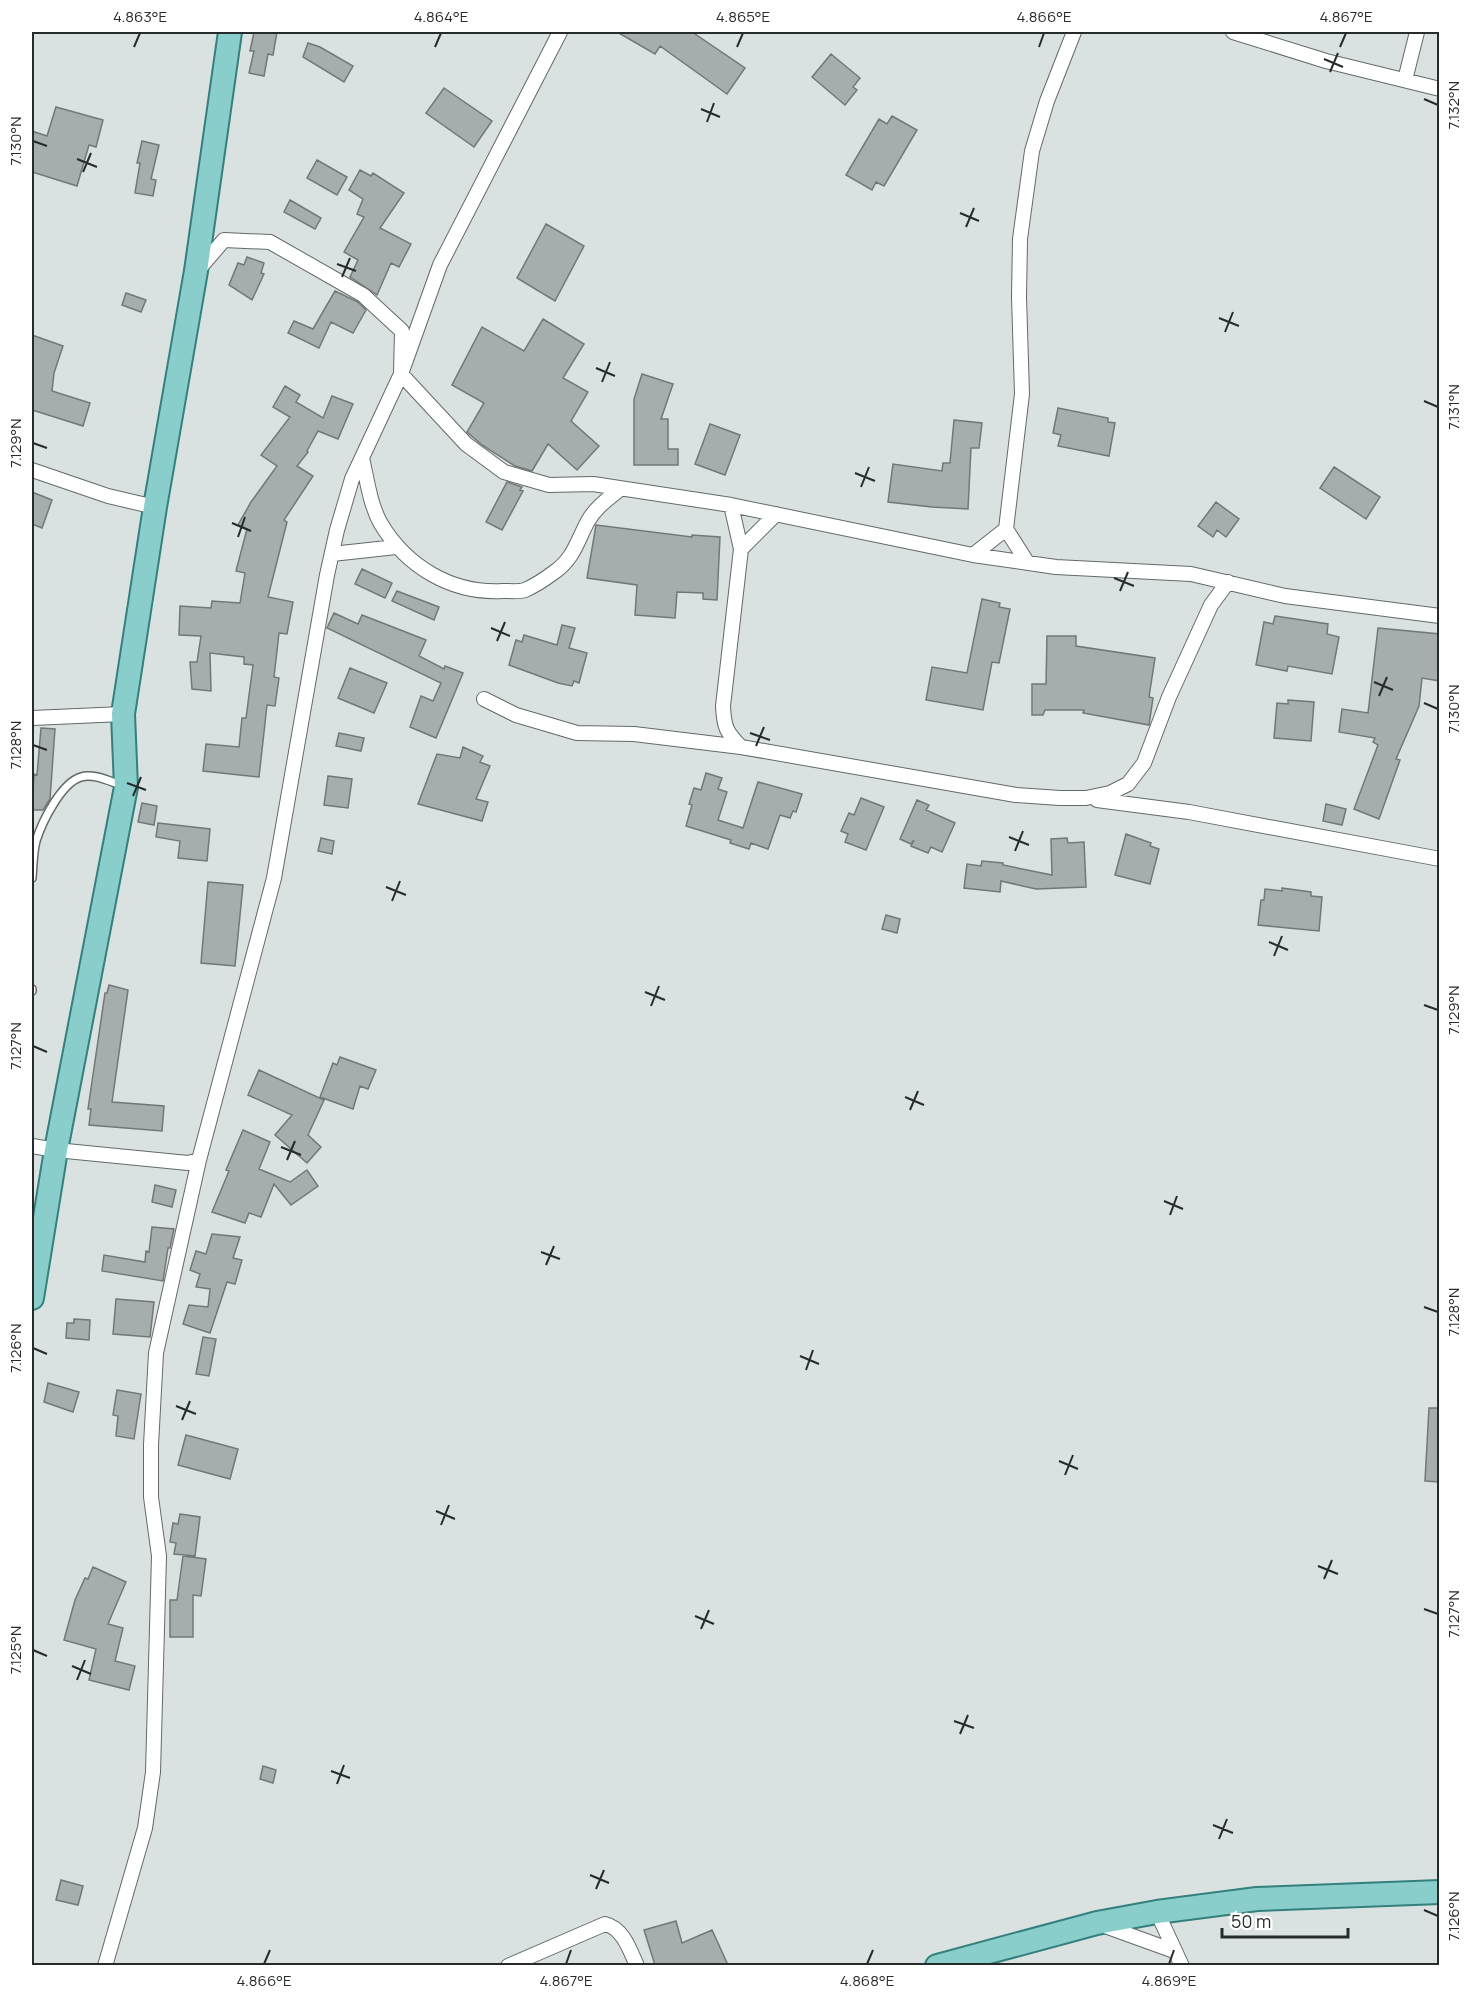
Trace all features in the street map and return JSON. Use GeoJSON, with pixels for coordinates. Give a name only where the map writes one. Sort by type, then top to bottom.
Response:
{"type":"FeatureCollection","features":[{"type":"Feature","properties":{"kind":"main road"},"geometry":{"type":"LineString","coordinates":[[32,1298],[56,1150],[126,787],[123,714],[154,507],[196,271],[230,32]]}},
{"type":"Feature","properties":{"kind":"main road"},"geometry":{"type":"LineString","coordinates":[[937,1965],[1097,1923],[1156,1912],[1257,1899],[1440,1892]]}},
{"type":"Feature","properties":{"kind":"street"},"geometry":{"type":"LineString","coordinates":[[105,1965],[145,1828],[153,1772],[159,1556],[151,1497],[151,1445],[156,1353],[199,1160],[274,878],[337,530],[352,479],[401,374],[440,265],[560,32]]}},
{"type":"Feature","properties":{"kind":"street"},"geometry":{"type":"LineString","coordinates":[[1027,562],[1006,529],[1022,394],[1020,239],[1032,151],[1047,101],[1074,32]]}},
{"type":"Feature","properties":{"kind":"street"},"geometry":{"type":"LineString","coordinates":[[1233,32],[1326,60],[1440,88]]}},
{"type":"Feature","properties":{"kind":"street"},"geometry":{"type":"LineString","coordinates":[[1405,80],[1417,32]]}},
{"type":"Feature","properties":{"kind":"street"},"geometry":{"type":"LineString","coordinates":[[196,271],[224,240],[270,243],[363,295],[402,331],[401,374],[466,444],[504,472],[549,485],[593,484],[731,505],[973,555],[1056,567],[1191,574],[1285,596],[1440,616]]}},
{"type":"Feature","properties":{"kind":"street"},"geometry":{"type":"LineString","coordinates":[[362,458],[380,522],[396,547],[424,570],[458,587],[493,592],[525,590],[555,572],[575,551],[588,521],[600,505],[620,489]]}},
{"type":"Feature","properties":{"kind":"street"},"geometry":{"type":"LineString","coordinates":[[32,470],[108,496],[154,507]]}},
{"type":"Feature","properties":{"kind":"street"},"geometry":{"type":"LineString","coordinates":[[731,505],[741,549],[723,706],[723,726],[741,747]]}},
{"type":"Feature","properties":{"kind":"street"},"geometry":{"type":"LineString","coordinates":[[741,549],[776,514]]}},
{"type":"Feature","properties":{"kind":"street"},"geometry":{"type":"LineString","coordinates":[[973,555],[1006,529]]}},
{"type":"Feature","properties":{"kind":"street"},"geometry":{"type":"LineString","coordinates":[[332,555],[396,547]]}},
{"type":"Feature","properties":{"kind":"street"},"geometry":{"type":"LineString","coordinates":[[1086,798],[1110,793],[1128,783],[1144,763],[1169,697],[1211,605],[1228,582]]}},
{"type":"Feature","properties":{"kind":"street"},"geometry":{"type":"LineString","coordinates":[[484,699],[516,715],[577,733],[634,734],[741,747],[1017,795],[1086,798],[1189,812],[1440,859]]}},
{"type":"Feature","properties":{"kind":"street"},"geometry":{"type":"LineString","coordinates":[[32,718],[123,714]]}},
{"type":"Feature","properties":{"kind":"street"},"geometry":{"type":"LineString","coordinates":[[32,1146],[188,1163],[199,1160]]}},
{"type":"Feature","properties":{"kind":"street"},"geometry":{"type":"LineString","coordinates":[[1156,1912],[1173,1951],[1182,1965]]}},
{"type":"Feature","properties":{"kind":"street"},"geometry":{"type":"LineString","coordinates":[[1097,1923],[1173,1951]]}},
{"type":"Feature","properties":{"kind":"street"},"geometry":{"type":"LineString","coordinates":[[508,1965],[605,1924],[612,1925],[619,1931],[637,1965]]}},
{"type":"Feature","properties":{"kind":"lane"},"geometry":{"type":"LineString","coordinates":[[32,878],[36,841],[48,814],[70,782],[82,776],[102,778],[126,787]]}},
{"type":"Feature","properties":{"kind":"building"},"geometry":{"type":"Polygon","coordinates":[[[254,32],[277,32],[273,55],[268,54],[264,76],[249,73],[254,51],[250,51],[254,32]]]}},
{"type":"Feature","properties":{"kind":"building"},"geometry":{"type":"Polygon","coordinates":[[[617,32],[692,32],[745,68],[727,94],[660,46],[655,54],[617,32]]]}},
{"type":"Feature","properties":{"kind":"building"},"geometry":{"type":"Polygon","coordinates":[[[308,43],[320,47],[353,66],[344,82],[303,57],[308,43]]]}},
{"type":"Feature","properties":{"kind":"building"},"geometry":{"type":"Polygon","coordinates":[[[831,54],[860,78],[853,87],[857,90],[845,105],[812,77],[831,54]]]}},
{"type":"Feature","properties":{"kind":"building"},"geometry":{"type":"Polygon","coordinates":[[[444,88],[492,121],[474,147],[426,113],[444,88]]]}},
{"type":"Feature","properties":{"kind":"building"},"geometry":{"type":"Polygon","coordinates":[[[56,107],[103,120],[96,147],[89,145],[77,186],[32,172],[32,131],[47,136],[56,107]]]}},
{"type":"Feature","properties":{"kind":"building"},"geometry":{"type":"Polygon","coordinates":[[[892,116],[917,130],[884,186],[876,182],[872,190],[846,175],[879,119],[887,124],[892,116]]]}},
{"type":"Feature","properties":{"kind":"building"},"geometry":{"type":"Polygon","coordinates":[[[142,141],[159,145],[151,179],[156,180],[153,196],[135,193],[140,163],[137,163],[142,141]]]}},
{"type":"Feature","properties":{"kind":"building"},"geometry":{"type":"Polygon","coordinates":[[[317,160],[347,177],[337,195],[307,178],[317,160]]]}},
{"type":"Feature","properties":{"kind":"building"},"geometry":{"type":"Polygon","coordinates":[[[360,170],[371,176],[373,173],[404,193],[380,228],[411,244],[399,267],[391,263],[377,295],[350,277],[358,260],[344,252],[364,217],[357,214],[363,199],[349,190],[360,170]]]}},
{"type":"Feature","properties":{"kind":"building"},"geometry":{"type":"Polygon","coordinates":[[[290,200],[321,218],[315,229],[284,212],[290,200]]]}},
{"type":"Feature","properties":{"kind":"building"},"geometry":{"type":"Polygon","coordinates":[[[546,224],[584,246],[555,301],[517,278],[546,224]]]}},
{"type":"Feature","properties":{"kind":"building"},"geometry":{"type":"Polygon","coordinates":[[[247,257],[264,263],[261,273],[264,274],[252,300],[229,285],[238,263],[244,265],[247,257]]]}},
{"type":"Feature","properties":{"kind":"building"},"geometry":{"type":"Polygon","coordinates":[[[335,291],[358,302],[366,310],[353,333],[331,322],[319,348],[288,333],[294,321],[313,329],[335,291]]]}},
{"type":"Feature","properties":{"kind":"building"},"geometry":{"type":"Polygon","coordinates":[[[126,293],[146,300],[141,312],[122,305],[126,293]]]}},
{"type":"Feature","properties":{"kind":"building"},"geometry":{"type":"Polygon","coordinates":[[[543,319],[584,344],[563,378],[588,392],[571,421],[599,446],[577,470],[548,444],[532,471],[515,466],[482,445],[467,432],[484,403],[452,385],[482,327],[524,351],[543,319]]]}},
{"type":"Feature","properties":{"kind":"building"},"geometry":{"type":"Polygon","coordinates":[[[32,335],[63,346],[54,373],[52,391],[90,403],[83,426],[32,410],[32,335]]]}},
{"type":"Feature","properties":{"kind":"building"},"geometry":{"type":"Polygon","coordinates":[[[642,374],[673,384],[661,419],[668,419],[668,449],[678,449],[678,465],[634,465],[634,399],[642,374]]]}},
{"type":"Feature","properties":{"kind":"building"},"geometry":{"type":"Polygon","coordinates":[[[285,386],[300,395],[296,402],[323,418],[332,396],[353,404],[338,439],[318,431],[308,452],[297,466],[313,476],[284,520],[287,522],[268,597],[293,602],[287,634],[279,633],[274,677],[279,678],[275,706],[267,705],[259,777],[203,771],[206,744],[239,747],[242,718],[246,718],[253,665],[244,664],[244,657],[210,653],[211,691],[192,689],[190,662],[197,662],[201,636],[179,635],[180,606],[211,608],[212,601],[240,603],[245,573],[236,571],[247,529],[238,525],[251,502],[277,466],[261,455],[290,417],[273,407],[285,386]]]}},
{"type":"Feature","properties":{"kind":"building"},"geometry":{"type":"Polygon","coordinates":[[[1058,408],[1108,418],[1108,422],[1115,423],[1109,456],[1058,446],[1061,435],[1053,433],[1058,408]]]}},
{"type":"Feature","properties":{"kind":"building"},"geometry":{"type":"Polygon","coordinates":[[[954,420],[982,423],[979,448],[971,448],[968,509],[888,502],[893,464],[942,471],[943,463],[950,463],[954,420]]]}},
{"type":"Feature","properties":{"kind":"building"},"geometry":{"type":"Polygon","coordinates":[[[710,424],[740,435],[725,475],[695,464],[710,424]]]}},
{"type":"Feature","properties":{"kind":"building"},"geometry":{"type":"Polygon","coordinates":[[[1334,467],[1380,497],[1366,519],[1320,488],[1334,467]]]}},
{"type":"Feature","properties":{"kind":"building"},"geometry":{"type":"Polygon","coordinates":[[[507,482],[522,487],[520,490],[523,491],[502,530],[486,522],[507,482]]]}},
{"type":"Feature","properties":{"kind":"building"},"geometry":{"type":"Polygon","coordinates":[[[32,492],[52,500],[42,528],[32,524],[32,492]]]}},
{"type":"Feature","properties":{"kind":"building"},"geometry":{"type":"Polygon","coordinates":[[[1216,502],[1239,519],[1226,537],[1217,530],[1213,537],[1198,526],[1216,502]]]}},
{"type":"Feature","properties":{"kind":"building"},"geometry":{"type":"Polygon","coordinates":[[[596,525],[692,537],[692,535],[720,537],[717,600],[703,599],[703,593],[677,592],[675,618],[635,615],[637,585],[587,578],[596,525]]]}},
{"type":"Feature","properties":{"kind":"building"},"geometry":{"type":"Polygon","coordinates":[[[362,569],[392,583],[385,598],[355,584],[362,569]]]}},
{"type":"Feature","properties":{"kind":"building"},"geometry":{"type":"Polygon","coordinates":[[[397,591],[439,607],[434,620],[392,601],[397,591]]]}},
{"type":"Feature","properties":{"kind":"building"},"geometry":{"type":"Polygon","coordinates":[[[982,599],[1000,603],[999,607],[1010,609],[999,663],[992,662],[983,710],[926,700],[932,667],[967,673],[982,599]]]}},
{"type":"Feature","properties":{"kind":"building"},"geometry":{"type":"Polygon","coordinates":[[[334,613],[358,624],[362,615],[426,640],[419,656],[444,669],[445,666],[463,673],[436,738],[410,727],[421,696],[433,701],[441,683],[327,628],[334,613]]]}},
{"type":"Feature","properties":{"kind":"building"},"geometry":{"type":"Polygon","coordinates":[[[1275,616],[1328,624],[1327,634],[1339,637],[1332,674],[1288,666],[1287,671],[1256,665],[1264,622],[1273,624],[1275,616]]]}},
{"type":"Feature","properties":{"kind":"building"},"geometry":{"type":"Polygon","coordinates":[[[562,625],[575,628],[569,648],[587,653],[579,683],[574,681],[572,686],[558,683],[509,665],[516,640],[522,642],[524,635],[557,645],[562,625]]]}},
{"type":"Feature","properties":{"kind":"building"},"geometry":{"type":"Polygon","coordinates":[[[1378,628],[1440,634],[1440,681],[1422,678],[1419,706],[1396,759],[1400,760],[1379,819],[1354,809],[1378,745],[1373,742],[1375,738],[1339,732],[1342,709],[1368,713],[1378,628]]]}},
{"type":"Feature","properties":{"kind":"building"},"geometry":{"type":"Polygon","coordinates":[[[1047,636],[1076,636],[1076,646],[1155,658],[1149,697],[1153,698],[1149,725],[1083,713],[1084,710],[1045,710],[1043,715],[1032,715],[1032,684],[1046,684],[1047,636]]]}},
{"type":"Feature","properties":{"kind":"building"},"geometry":{"type":"Polygon","coordinates":[[[350,668],[387,683],[374,713],[338,698],[350,668]]]}},
{"type":"Feature","properties":{"kind":"building"},"geometry":{"type":"Polygon","coordinates":[[[1288,700],[1314,702],[1311,741],[1274,738],[1277,703],[1288,704],[1288,700]]]}},
{"type":"Feature","properties":{"kind":"building"},"geometry":{"type":"Polygon","coordinates":[[[41,728],[55,729],[50,799],[43,810],[32,810],[34,774],[37,775],[41,728]]]}},
{"type":"Feature","properties":{"kind":"building"},"geometry":{"type":"Polygon","coordinates":[[[339,733],[364,738],[361,751],[336,746],[339,733]]]}},
{"type":"Feature","properties":{"kind":"building"},"geometry":{"type":"Polygon","coordinates":[[[463,747],[483,756],[480,762],[490,766],[476,799],[488,802],[482,821],[418,804],[437,754],[460,758],[463,747]]]}},
{"type":"Feature","properties":{"kind":"building"},"geometry":{"type":"Polygon","coordinates":[[[706,773],[722,778],[718,789],[727,792],[718,820],[743,828],[758,782],[802,794],[796,812],[793,811],[790,818],[780,815],[768,849],[751,843],[749,849],[730,843],[731,840],[686,826],[694,788],[701,790],[706,773]]]}},
{"type":"Feature","properties":{"kind":"building"},"geometry":{"type":"Polygon","coordinates":[[[328,776],[352,779],[348,808],[324,805],[328,776]]]}},
{"type":"Feature","properties":{"kind":"building"},"geometry":{"type":"Polygon","coordinates":[[[861,798],[884,807],[866,850],[845,842],[848,834],[841,831],[849,813],[854,815],[861,798]]]}},
{"type":"Feature","properties":{"kind":"building"},"geometry":{"type":"Polygon","coordinates":[[[917,800],[929,805],[926,810],[955,823],[942,852],[931,847],[928,853],[911,846],[914,840],[911,844],[900,839],[917,800]]]}},
{"type":"Feature","properties":{"kind":"building"},"geometry":{"type":"Polygon","coordinates":[[[142,803],[157,806],[154,825],[138,822],[142,803]]]}},
{"type":"Feature","properties":{"kind":"building"},"geometry":{"type":"Polygon","coordinates":[[[1326,804],[1346,809],[1342,825],[1323,821],[1326,804]]]}},
{"type":"Feature","properties":{"kind":"building"},"geometry":{"type":"Polygon","coordinates":[[[158,823],[210,829],[207,861],[178,858],[180,841],[156,837],[158,823]]]}},
{"type":"Feature","properties":{"kind":"building"},"geometry":{"type":"Polygon","coordinates":[[[1126,834],[1151,843],[1150,846],[1159,849],[1150,884],[1115,875],[1126,834]]]}},
{"type":"Feature","properties":{"kind":"building"},"geometry":{"type":"Polygon","coordinates":[[[321,838],[334,841],[332,854],[318,851],[321,838]]]}},
{"type":"Feature","properties":{"kind":"building"},"geometry":{"type":"Polygon","coordinates":[[[1067,838],[1068,843],[1084,842],[1086,887],[1036,889],[1001,881],[1000,892],[964,888],[967,864],[981,866],[982,861],[1003,863],[1003,865],[1052,875],[1051,839],[1067,838]]]}},
{"type":"Feature","properties":{"kind":"building"},"geometry":{"type":"Polygon","coordinates":[[[208,882],[243,885],[235,966],[201,963],[208,882]]]}},
{"type":"Feature","properties":{"kind":"building"},"geometry":{"type":"Polygon","coordinates":[[[1282,888],[1311,892],[1311,896],[1322,897],[1319,931],[1258,925],[1261,900],[1264,900],[1265,889],[1282,891],[1282,888]]]}},
{"type":"Feature","properties":{"kind":"building"},"geometry":{"type":"Polygon","coordinates":[[[886,915],[900,919],[897,933],[882,929],[886,915]]]}},
{"type":"Feature","properties":{"kind":"building"},"geometry":{"type":"Polygon","coordinates":[[[109,985],[128,990],[112,1102],[164,1106],[162,1131],[89,1125],[91,1109],[88,1109],[105,993],[109,985]]]}},
{"type":"Feature","properties":{"kind":"building"},"geometry":{"type":"Polygon","coordinates":[[[340,1057],[376,1070],[368,1089],[360,1086],[353,1109],[320,1097],[333,1063],[337,1065],[340,1057]]]}},
{"type":"Feature","properties":{"kind":"building"},"geometry":{"type":"Polygon","coordinates":[[[259,1070],[324,1100],[308,1135],[321,1147],[307,1163],[275,1135],[292,1115],[248,1095],[259,1070]]]}},
{"type":"Feature","properties":{"kind":"building"},"geometry":{"type":"Polygon","coordinates":[[[243,1130],[270,1142],[259,1169],[290,1182],[307,1170],[318,1186],[291,1205],[274,1184],[261,1217],[249,1213],[245,1223],[212,1212],[243,1130]]]}},
{"type":"Feature","properties":{"kind":"building"},"geometry":{"type":"Polygon","coordinates":[[[155,1185],[176,1190],[172,1207],[152,1202],[155,1185]]]}},
{"type":"Feature","properties":{"kind":"building"},"geometry":{"type":"Polygon","coordinates":[[[152,1227],[174,1229],[170,1248],[168,1248],[163,1281],[102,1271],[104,1255],[145,1262],[146,1251],[149,1252],[152,1227]]]}},
{"type":"Feature","properties":{"kind":"building"},"geometry":{"type":"Polygon","coordinates":[[[212,1234],[240,1237],[233,1258],[242,1260],[235,1284],[227,1282],[210,1333],[183,1324],[189,1305],[208,1307],[210,1289],[196,1287],[200,1274],[190,1270],[196,1251],[206,1254],[212,1234]]]}},
{"type":"Feature","properties":{"kind":"building"},"geometry":{"type":"Polygon","coordinates":[[[116,1299],[154,1302],[150,1337],[113,1334],[116,1299]]]}},
{"type":"Feature","properties":{"kind":"building"},"geometry":{"type":"Polygon","coordinates":[[[74,1319],[90,1320],[89,1340],[66,1338],[67,1323],[74,1323],[74,1319]]]}},
{"type":"Feature","properties":{"kind":"building"},"geometry":{"type":"Polygon","coordinates":[[[203,1337],[216,1339],[209,1376],[196,1374],[203,1337]]]}},
{"type":"Feature","properties":{"kind":"building"},"geometry":{"type":"Polygon","coordinates":[[[48,1383],[79,1392],[73,1412],[44,1402],[48,1383]]]}},
{"type":"Feature","properties":{"kind":"building"},"geometry":{"type":"Polygon","coordinates":[[[117,1390],[141,1394],[134,1439],[116,1436],[118,1416],[113,1415],[117,1390]]]}},
{"type":"Feature","properties":{"kind":"building"},"geometry":{"type":"Polygon","coordinates":[[[1429,1408],[1440,1408],[1440,1482],[1425,1481],[1429,1408]]]}},
{"type":"Feature","properties":{"kind":"building"},"geometry":{"type":"Polygon","coordinates":[[[186,1435],[238,1449],[230,1479],[178,1465],[186,1435]]]}},
{"type":"Feature","properties":{"kind":"building"},"geometry":{"type":"Polygon","coordinates":[[[180,1514],[200,1517],[195,1556],[174,1554],[176,1543],[170,1542],[173,1523],[178,1524],[180,1514]]]}},
{"type":"Feature","properties":{"kind":"building"},"geometry":{"type":"Polygon","coordinates":[[[183,1556],[206,1559],[201,1596],[193,1595],[193,1637],[170,1637],[170,1600],[177,1600],[183,1556]]]}},
{"type":"Feature","properties":{"kind":"building"},"geometry":{"type":"Polygon","coordinates":[[[93,1567],[126,1582],[108,1624],[123,1628],[115,1661],[135,1666],[129,1690],[89,1680],[96,1649],[64,1640],[75,1600],[93,1567]]]}},
{"type":"Feature","properties":{"kind":"building"},"geometry":{"type":"Polygon","coordinates":[[[263,1766],[276,1770],[273,1783],[260,1779],[263,1766]]]}},
{"type":"Feature","properties":{"kind":"building"},"geometry":{"type":"Polygon","coordinates":[[[61,1880],[83,1886],[78,1905],[56,1900],[61,1880]]]}},
{"type":"Feature","properties":{"kind":"building"},"geometry":{"type":"Polygon","coordinates":[[[676,1921],[682,1943],[712,1930],[728,1965],[655,1965],[644,1930],[676,1921]]]}}]}
